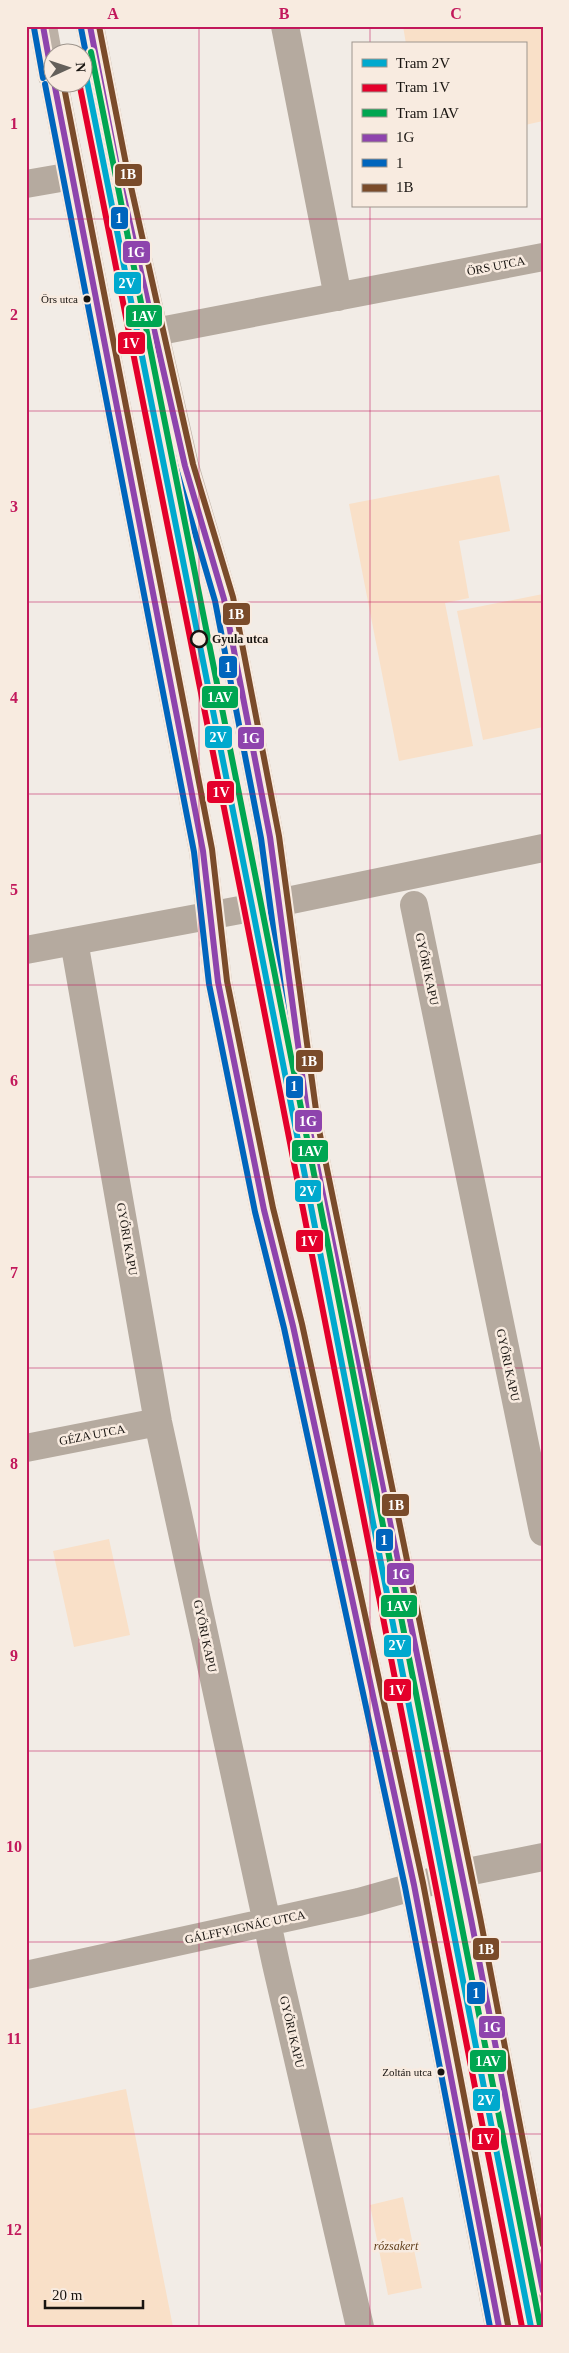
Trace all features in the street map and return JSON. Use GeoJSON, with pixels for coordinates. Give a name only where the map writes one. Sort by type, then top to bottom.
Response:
{"type":"FeatureCollection","features":[{"type":"Feature","properties":{"kind":"street"},"geometry":{"type":"LineString","coordinates":[[43,26],[46,42]]}},
{"type":"Feature","properties":{"kind":"street"},"geometry":{"type":"LineString","coordinates":[[90,26],[118,171],[185,466],[224,599],[270,837],[309,1126],[462,1873],[543,2292]]}},
{"type":"Feature","properties":{"kind":"street"},"geometry":{"type":"LineString","coordinates":[[285,26],[338,297]]}},
{"type":"Feature","properties":{"kind":"street"},"geometry":{"type":"LineString","coordinates":[[56,92],[203,851],[212,915],[218,982],[264,1210],[293,1326],[414,1885],[499,2327]]}},
{"type":"Feature","properties":{"kind":"street"},"geometry":{"type":"LineString","coordinates":[[26,184],[72,176]]}},
{"type":"Feature","properties":{"kind":"street","name":"ÖRS UTCA"},"geometry":{"type":"LineString","coordinates":[[155,332],[543,257]]}},
{"type":"Feature","properties":{"kind":"street"},"geometry":{"type":"LineString","coordinates":[[26,950],[278,903],[543,848]]}},
{"type":"Feature","properties":{"kind":"street","name":"GYŐRI KAPU"},"geometry":{"type":"LineString","coordinates":[[414,905],[543,1532]]}},
{"type":"Feature","properties":{"kind":"street","name":"GYŐRI KAPU"},"geometry":{"type":"LineString","coordinates":[[74,941],[158,1422],[268,1922],[360,2327]]}},
{"type":"Feature","properties":{"kind":"street","name":"GÉZA UTCA"},"geometry":{"type":"LineString","coordinates":[[26,1448],[158,1422]]}},
{"type":"Feature","properties":{"kind":"street"},"geometry":{"type":"LineString","coordinates":[[462,1873],[543,1857]]}},
{"type":"Feature","properties":{"kind":"street","name":"GÁLFFY IGNÁC UTCA"},"geometry":{"type":"LineString","coordinates":[[26,1975],[359,1902],[462,1873]]}},
{"type":"Feature","properties":{"kind":"green space"},"geometry":{"type":"Polygon","coordinates":[[[403,26],[543,26],[543,121],[526,125],[526,42],[406,42],[403,26]]]}},
{"type":"Feature","properties":{"kind":"green space"},"geometry":{"type":"Polygon","coordinates":[[[499,475],[510,531],[459,541],[469,598],[445,603],[473,746],[399,761],[349,504],[499,475]]]}},
{"type":"Feature","properties":{"kind":"green space"},"geometry":{"type":"Polygon","coordinates":[[[543,594],[543,727],[483,740],[457,611],[543,594]]]}},
{"type":"Feature","properties":{"kind":"green space"},"geometry":{"type":"Polygon","coordinates":[[[109,1539],[130,1635],[74,1647],[53,1551],[109,1539]]]}},
{"type":"Feature","properties":{"kind":"green space"},"geometry":{"type":"Polygon","coordinates":[[[126,2089],[173,2327],[26,2327],[26,2110],[126,2089]]]}},
{"type":"Feature","properties":{"kind":"green space","name":"rózsakert"},"geometry":{"type":"Polygon","coordinates":[[[403,2197],[422,2288],[388,2295],[370,2205],[403,2197]]]}},
{"type":"Feature","properties":{"kind":"tram line","name":"1AV"},"geometry":{"type":"LineString","coordinates":[[92,57],[261,904],[540,2325]]}},
{"type":"Feature","properties":{"kind":"tram line","name":"1V"},"geometry":{"type":"LineString","coordinates":[[81,92],[244,908],[522,2327]]}},
{"type":"Feature","properties":{"kind":"tram line","name":"2V"},"geometry":{"type":"LineString","coordinates":[[89,92],[252,906],[531,2327]]}},
{"type":"Feature","properties":{"kind":"transit line","name":"1G"},"geometry":{"type":"LineString","coordinates":[[43,26],[46,42]]}},
{"type":"Feature","properties":{"kind":"transit line","name":"1G"},"geometry":{"type":"LineString","coordinates":[[90,26],[118,171],[185,466],[224,599],[270,837],[309,1126],[471,1919],[543,2291]]}},
{"type":"Feature","properties":{"kind":"transit line","name":"1B"},"geometry":{"type":"LineString","coordinates":[[99,26],[127,169],[193,464],[233,597],[279,836],[318,1125],[480,1917],[543,2245]]}},
{"type":"Feature","properties":{"kind":"transit line","name":"1"},"geometry":{"type":"LineString","coordinates":[[34,28],[42,72]]}},
{"type":"Feature","properties":{"kind":"transit line","name":"1"},"geometry":{"type":"LineString","coordinates":[[81,28],[109,173],[176,468],[215,601],[261,838],[300,1128],[462,1921],[534,2294]]}},
{"type":"Feature","properties":{"kind":"transit line","name":"1"},"geometry":{"type":"LineString","coordinates":[[47,92],[194,852],[209,984],[255,1212],[284,1328],[405,1887],[490,2327]]}},
{"type":"Feature","properties":{"kind":"transit line","name":"1G"},"geometry":{"type":"LineString","coordinates":[[56,92],[203,851],[218,982],[264,1210],[293,1326],[414,1885],[499,2327]]}},
{"type":"Feature","properties":{"kind":"transit line","name":"1B"},"geometry":{"type":"LineString","coordinates":[[65,92],[212,849],[227,981],[273,1208],[302,1324],[423,1883],[508,2325]]}},
{"type":"Feature","properties":{"kind":"place","name":"Örs utca"},"geometry":{"type":"Point","coordinates":[87,299]}},
{"type":"Feature","properties":{"kind":"place","name":"Gyula utca"},"geometry":{"type":"Point","coordinates":[199,639]}},
{"type":"Feature","properties":{"kind":"place","name":"Zoltán utca"},"geometry":{"type":"Point","coordinates":[441,2072]}}]}
